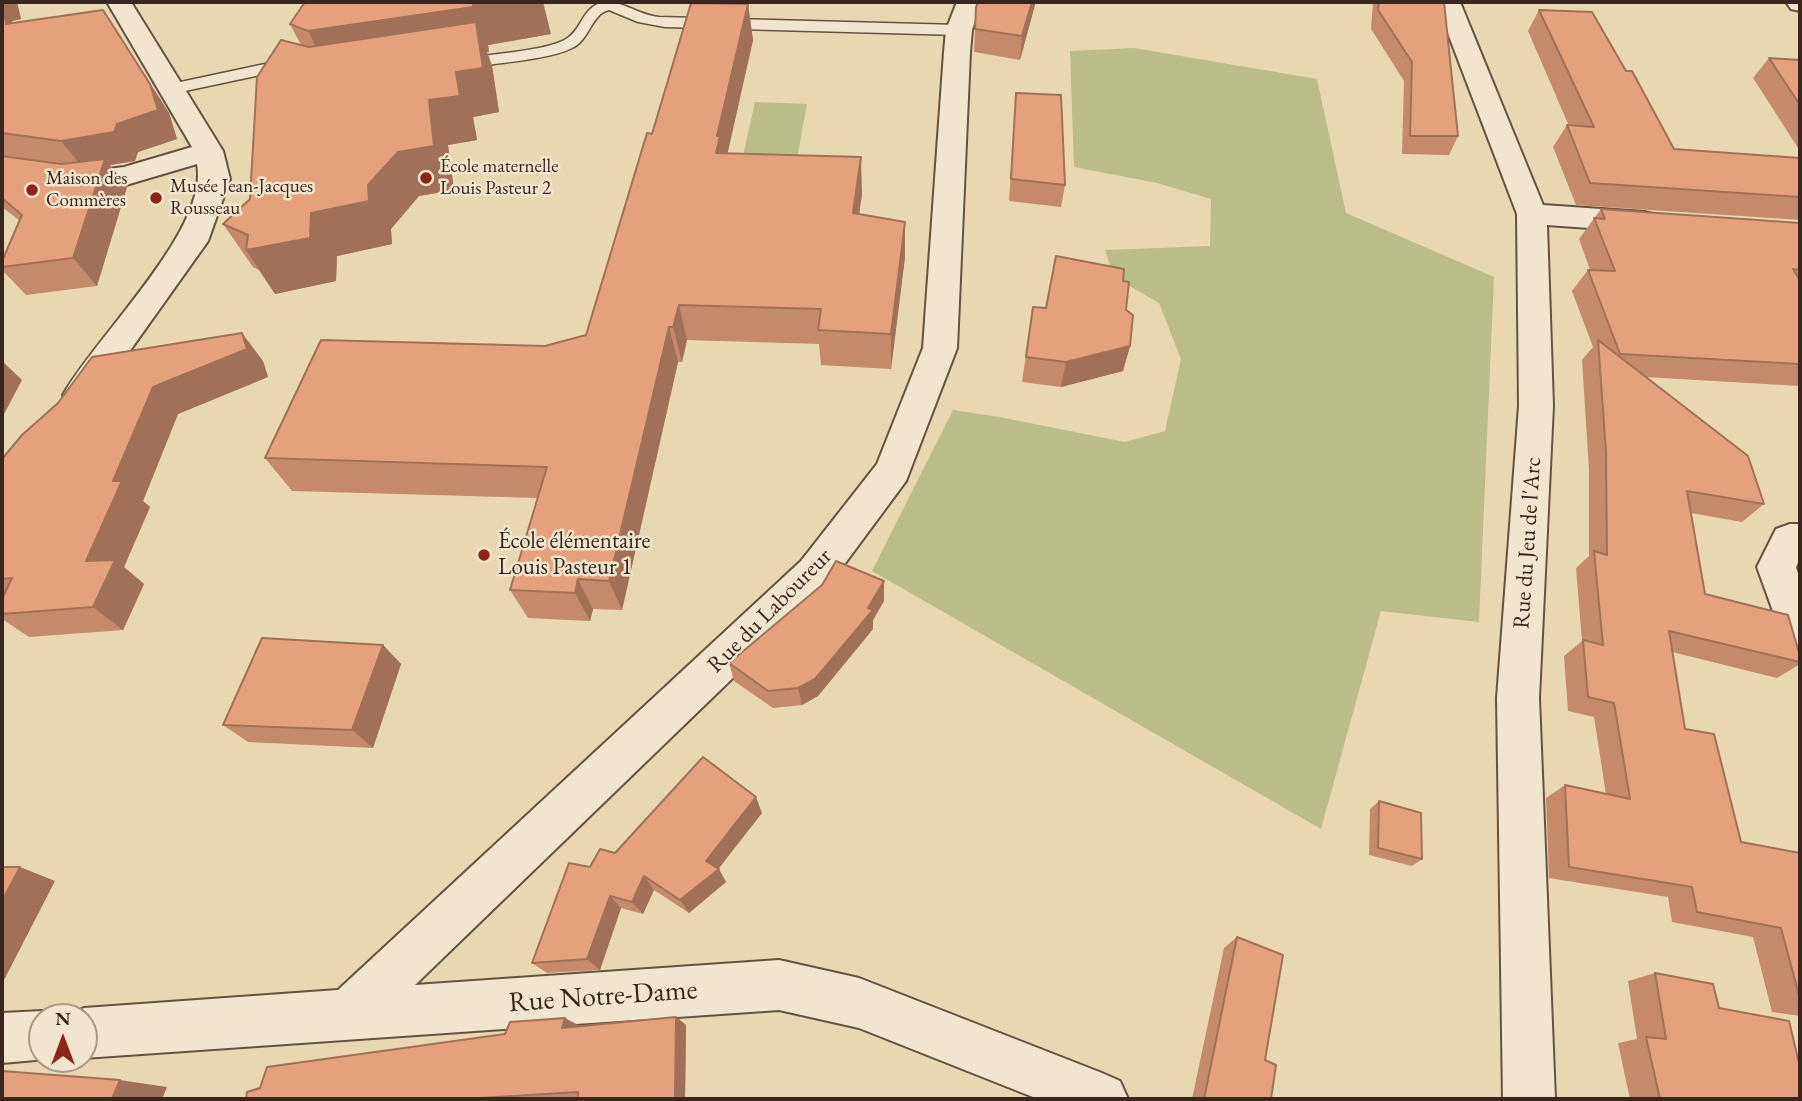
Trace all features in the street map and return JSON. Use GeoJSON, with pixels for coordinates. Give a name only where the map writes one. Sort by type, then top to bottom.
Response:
{"type":"FeatureCollection","features":[{"type":"Feature","properties":{"kind":"street","name":"Rue du Jeu de l'Arc"},"geometry":{"type":"LineString","coordinates":[[1448,2],[1532,215],[1536,406],[1518,698],[1528,1099]]}},
{"type":"Feature","properties":{"kind":"street"},"geometry":{"type":"LineString","coordinates":[[66,415],[193,241],[215,179],[209,150],[171,89],[112,7]]}},
{"type":"Feature","properties":{"kind":"street","name":"Rue du Laboureur"},"geometry":{"type":"LineString","coordinates":[[349,1014],[815,573],[893,471],[940,348],[964,16]]}},
{"type":"Feature","properties":{"kind":"street"},"geometry":{"type":"LineString","coordinates":[[2,170],[84,181],[126,176],[209,150]]}},
{"type":"Feature","properties":{"kind":"street"},"geometry":{"type":"LineString","coordinates":[[1532,215],[1679,224]]}},
{"type":"Feature","properties":{"kind":"street"},"geometry":{"type":"LineString","coordinates":[[1800,540],[1790,540],[1776,567],[1800,634]]}},
{"type":"Feature","properties":{"kind":"street","name":"Rue Notre-Dame"},"geometry":{"type":"LineString","coordinates":[[98,1032],[779,985],[859,1003],[1102,1099]]}},
{"type":"Feature","properties":{"kind":"street"},"geometry":{"type":"LineString","coordinates":[[2,1038],[28,1037]]}},
{"type":"Feature","properties":{"kind":"lane"},"geometry":{"type":"LineString","coordinates":[[439,67],[561,48],[576,42],[595,10],[606,6],[618,6],[644,19],[687,23],[964,16]]}},
{"type":"Feature","properties":{"kind":"lane"},"geometry":{"type":"LineString","coordinates":[[171,89],[279,66],[295,67],[304,77]]}},
{"type":"Feature","properties":{"kind":"green space"},"geometry":{"type":"Polygon","coordinates":[[[1134,48],[1317,79],[1346,213],[1494,277],[1479,622],[1381,611],[1321,829],[872,571],[953,410],[1125,442],[1165,431],[1181,359],[1159,303],[1114,277],[1105,250],[1210,246],[1211,199],[1157,183],[1074,167],[1070,51],[1134,48]]]}},
{"type":"Feature","properties":{"kind":"green space"},"geometry":{"type":"Polygon","coordinates":[[[755,102],[807,104],[794,175],[739,173],[755,102]]]}},
{"type":"Feature","properties":{"kind":"building"},"geometry":{"type":"Polygon","coordinates":[[[305,2],[473,2],[473,7],[308,31],[290,24],[305,2]]]}},
{"type":"Feature","properties":{"kind":"building"},"geometry":{"type":"Polygon","coordinates":[[[978,2],[1032,2],[1022,36],[975,29],[978,2]]]}},
{"type":"Feature","properties":{"kind":"building"},"geometry":{"type":"Polygon","coordinates":[[[1379,2],[1444,2],[1458,136],[1410,136],[1412,62],[1378,10],[1379,2]]]}},
{"type":"Feature","properties":{"kind":"building"},"geometry":{"type":"Polygon","coordinates":[[[691,3],[748,4],[717,136],[720,136],[716,153],[861,157],[853,213],[905,222],[891,334],[818,330],[821,309],[679,305],[673,327],[669,327],[609,581],[578,579],[575,593],[510,590],[547,467],[265,458],[321,340],[545,346],[586,335],[647,133],[652,134],[691,3]]]}},
{"type":"Feature","properties":{"kind":"building"},"geometry":{"type":"Polygon","coordinates":[[[103,10],[150,84],[158,110],[117,124],[114,132],[61,141],[2,133],[2,11],[6,24],[103,10]]]}},
{"type":"Feature","properties":{"kind":"building"},"geometry":{"type":"Polygon","coordinates":[[[1539,10],[1592,12],[1626,71],[1632,71],[1674,149],[1800,158],[1800,197],[1590,183],[1567,125],[1594,127],[1539,10]]]}},
{"type":"Feature","properties":{"kind":"building"},"geometry":{"type":"Polygon","coordinates":[[[476,22],[483,68],[456,72],[460,96],[429,100],[434,146],[398,152],[368,185],[369,201],[311,213],[310,238],[246,250],[248,235],[223,224],[250,199],[257,77],[281,40],[309,47],[476,22]]]}},
{"type":"Feature","properties":{"kind":"building"},"geometry":{"type":"Polygon","coordinates":[[[1769,58],[1800,60],[1800,105],[1769,58]]]}},
{"type":"Feature","properties":{"kind":"building"},"geometry":{"type":"Polygon","coordinates":[[[1016,93],[1061,95],[1065,185],[1011,179],[1016,93]]]}},
{"type":"Feature","properties":{"kind":"building"},"geometry":{"type":"Polygon","coordinates":[[[2,156],[61,164],[105,159],[73,258],[2,267],[2,261],[22,215],[2,198],[2,156]]]}},
{"type":"Feature","properties":{"kind":"building"},"geometry":{"type":"Polygon","coordinates":[[[1601,209],[1800,223],[1800,270],[1793,269],[1800,281],[1800,364],[1620,354],[1588,270],[1615,271],[1594,218],[1605,219],[1601,209]]]}},
{"type":"Feature","properties":{"kind":"building"},"geometry":{"type":"Polygon","coordinates":[[[1056,256],[1124,269],[1123,281],[1129,282],[1126,310],[1133,315],[1130,346],[1066,362],[1026,357],[1033,307],[1046,308],[1056,256]]]}},
{"type":"Feature","properties":{"kind":"building"},"geometry":{"type":"Polygon","coordinates":[[[242,333],[247,349],[153,387],[113,481],[122,481],[86,561],[115,560],[93,607],[2,614],[2,599],[12,578],[2,579],[2,459],[22,435],[58,403],[92,357],[242,333]]]}},
{"type":"Feature","properties":{"kind":"building"},"geometry":{"type":"Polygon","coordinates":[[[1598,340],[1748,456],[1764,504],[1687,491],[1705,594],[1788,615],[1800,662],[1669,631],[1685,729],[1714,734],[1741,842],[1800,853],[1800,999],[1781,928],[1697,912],[1692,887],[1569,867],[1565,785],[1630,799],[1614,703],[1588,697],[1583,640],[1603,645],[1594,551],[1607,555],[1606,452],[1598,340]]]}},
{"type":"Feature","properties":{"kind":"building"},"geometry":{"type":"Polygon","coordinates":[[[836,561],[884,581],[868,608],[873,610],[815,679],[798,688],[768,691],[729,663],[822,585],[836,561]]]}},
{"type":"Feature","properties":{"kind":"building"},"geometry":{"type":"Polygon","coordinates":[[[262,638],[383,645],[352,730],[223,725],[262,638]]]}},
{"type":"Feature","properties":{"kind":"building"},"geometry":{"type":"Polygon","coordinates":[[[703,757],[756,797],[706,861],[719,869],[680,900],[644,876],[632,902],[610,896],[587,959],[532,963],[569,863],[590,867],[600,849],[615,853],[703,757]]]}},
{"type":"Feature","properties":{"kind":"building"},"geometry":{"type":"Polygon","coordinates":[[[1379,801],[1421,813],[1422,859],[1378,848],[1379,801]]]}},
{"type":"Feature","properties":{"kind":"building"},"geometry":{"type":"Polygon","coordinates":[[[2,867],[20,867],[2,901],[2,867]]]}},
{"type":"Feature","properties":{"kind":"building"},"geometry":{"type":"Polygon","coordinates":[[[1237,937],[1283,955],[1265,1060],[1276,1065],[1271,1099],[1204,1099],[1237,937]]]}},
{"type":"Feature","properties":{"kind":"building"},"geometry":{"type":"Polygon","coordinates":[[[1655,973],[1713,984],[1719,1008],[1789,1021],[1800,1067],[1800,1099],[1660,1099],[1646,1037],[1666,1039],[1655,973]]]}},
{"type":"Feature","properties":{"kind":"building"},"geometry":{"type":"Polygon","coordinates":[[[676,1017],[675,1099],[578,1099],[578,1092],[463,1099],[246,1099],[247,1092],[260,1088],[267,1067],[505,1034],[510,1022],[565,1018],[562,1028],[676,1017]]]}},
{"type":"Feature","properties":{"kind":"building"},"geometry":{"type":"Polygon","coordinates":[[[2,1071],[120,1080],[112,1099],[2,1099],[2,1071]]]}},
{"type":"Feature","properties":{"kind":"place","name":"École maternelle Louis Pasteur 2"},"geometry":{"type":"Point","coordinates":[426,178]}},
{"type":"Feature","properties":{"kind":"place","name":"Maison des Commères"},"geometry":{"type":"Point","coordinates":[32,190]}},
{"type":"Feature","properties":{"kind":"place","name":"Musée Jean-Jacques Rousseau"},"geometry":{"type":"Point","coordinates":[156,198]}},
{"type":"Feature","properties":{"kind":"place","name":"École élémentaire Louis Pasteur 1"},"geometry":{"type":"Point","coordinates":[484,555]}}]}
